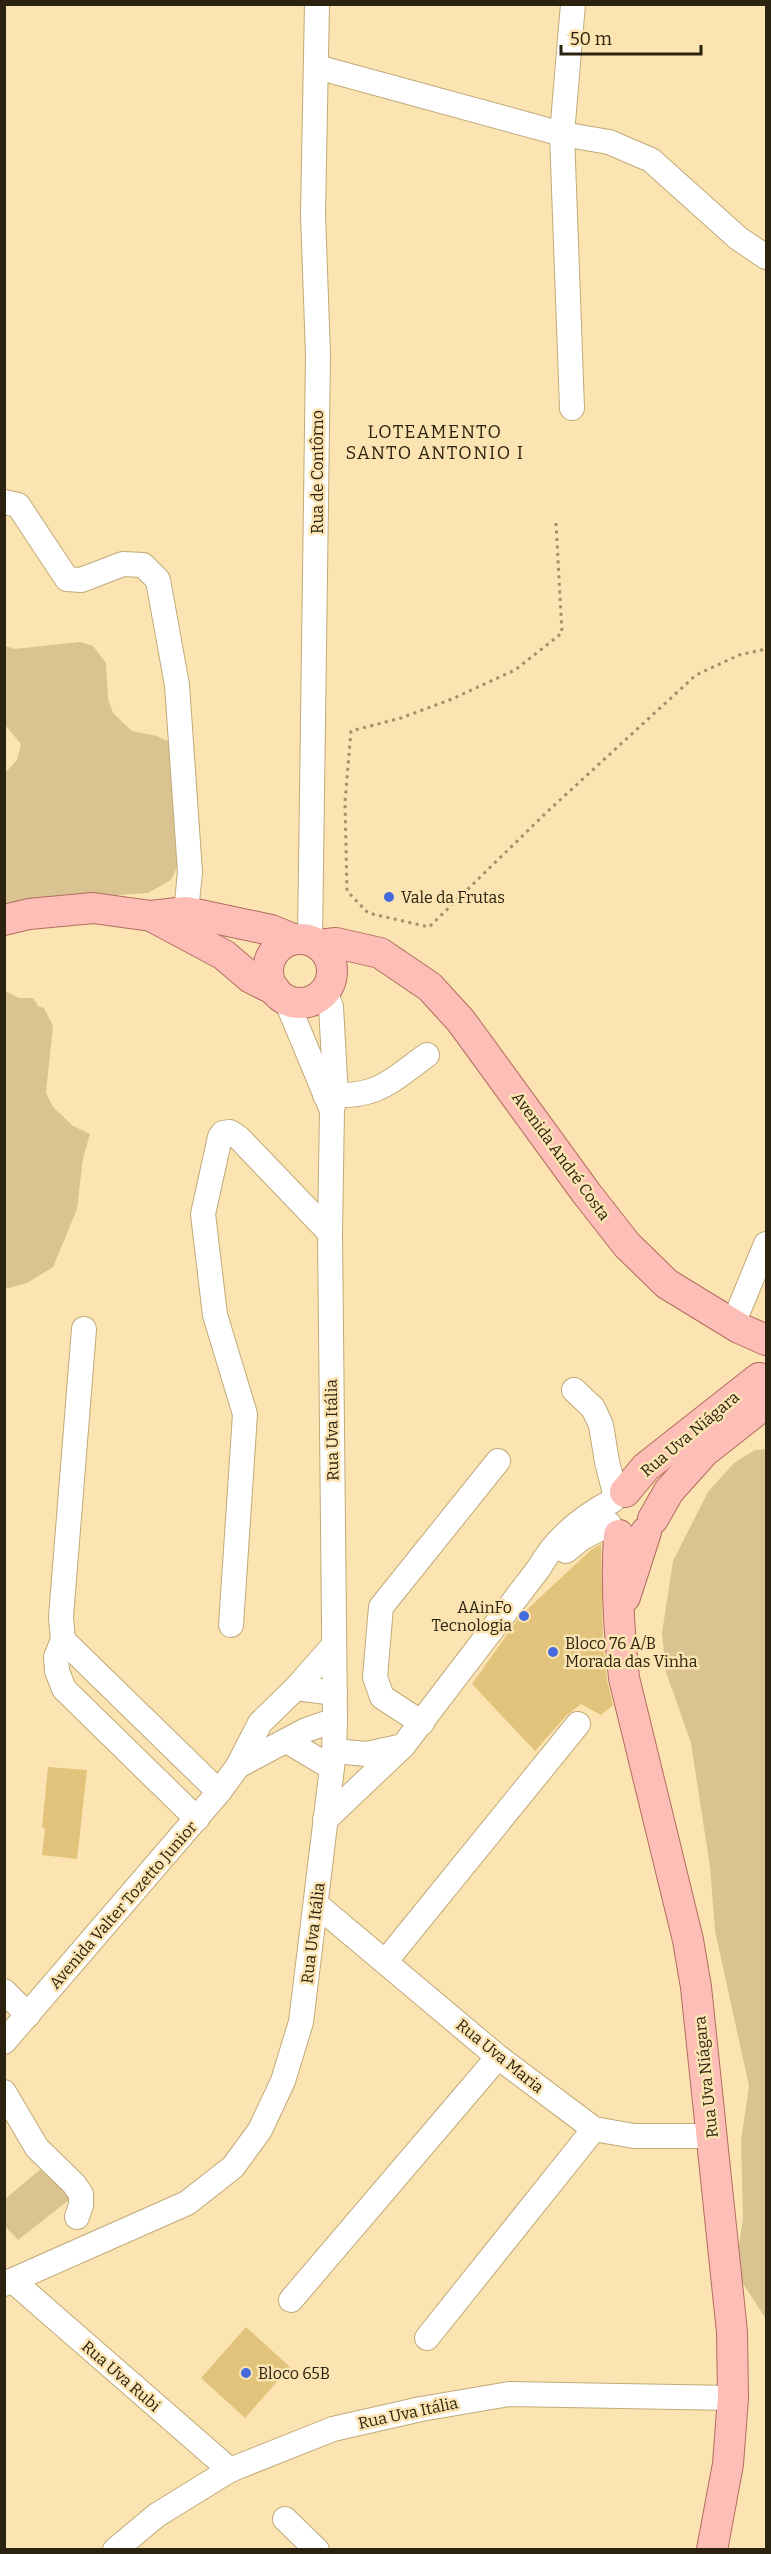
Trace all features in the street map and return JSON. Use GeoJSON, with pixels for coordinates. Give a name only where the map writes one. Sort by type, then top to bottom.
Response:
{"type":"FeatureCollection","features":[{"type":"Feature","properties":{"kind":"main road","name":"Avenida André Costa"},"geometry":{"type":"LineString","coordinates":[[4,920],[29,914],[93,908],[151,916],[186,912],[271,930],[307,941],[336,943],[380,954],[430,987],[461,1021],[627,1245],[667,1284],[736,1326],[764,1370]]}},
{"type":"Feature","properties":{"kind":"main road","name":"Avenida André Costa"},"geometry":{"type":"LineString","coordinates":[[151,916],[224,954],[252,978],[280,995]]}},
{"type":"Feature","properties":{"kind":"main road"},"geometry":{"type":"LineString","coordinates":[[307,941],[327,955],[331,968],[327,985],[317,997],[307,1002],[280,995],[268,975],[270,959],[279,946],[307,941]]}},
{"type":"Feature","properties":{"kind":"main road","name":"Avenida André Costa"},"geometry":{"type":"LineString","coordinates":[[327,985],[370,962],[400,966]]}},
{"type":"Feature","properties":{"kind":"main road","name":"Rua Uva Niágara"},"geometry":{"type":"LineString","coordinates":[[626,1514],[669,1491],[704,1452],[764,1370]]}},
{"type":"Feature","properties":{"kind":"main road","name":"Rua Uva Niágara"},"geometry":{"type":"LineString","coordinates":[[712,2550],[719,2523],[728,2464],[733,2398],[732,2332],[713,2136],[698,1997],[690,1949],[624,1678],[620,1611],[626,1514],[646,1467],[764,1370]]}},
{"type":"Feature","properties":{"kind":"street","name":"Rua de Contôrno"},"geometry":{"type":"LineString","coordinates":[[307,941],[318,379],[314,214],[317,4]]}},
{"type":"Feature","properties":{"kind":"street"},"geometry":{"type":"LineString","coordinates":[[572,408],[562,134],[573,4]]}},
{"type":"Feature","properties":{"kind":"street"},"geometry":{"type":"LineString","coordinates":[[317,67],[562,134],[609,142],[651,160],[738,238],[766,257]]}},
{"type":"Feature","properties":{"kind":"street"},"geometry":{"type":"LineString","coordinates":[[4,502],[18,504],[67,579],[81,580],[123,564],[143,565],[158,580],[177,685],[190,872],[186,912]]}},
{"type":"Feature","properties":{"kind":"street","name":"Rua Uva Itália"},"geometry":{"type":"LineString","coordinates":[[9,2283],[187,2203],[233,2167],[260,2130],[283,2081],[301,2022],[333,1759],[335,1720],[330,1233],[331,1007],[327,985]]}},
{"type":"Feature","properties":{"kind":"street","name":"Rua Uva Itália"},"geometry":{"type":"LineString","coordinates":[[280,995],[331,1100]]}},
{"type":"Feature","properties":{"kind":"street"},"geometry":{"type":"LineString","coordinates":[[331,1100],[356,1096],[384,1087],[427,1055]]}},
{"type":"Feature","properties":{"kind":"street"},"geometry":{"type":"LineString","coordinates":[[231,1625],[245,1414],[215,1315],[203,1214],[220,1137],[223,1133],[230,1132],[239,1138],[330,1233]]}},
{"type":"Feature","properties":{"kind":"street"},"geometry":{"type":"LineString","coordinates":[[736,1326],[766,1244]]}},
{"type":"Feature","properties":{"kind":"street"},"geometry":{"type":"LineString","coordinates":[[84,1329],[61,1617],[63,1640],[56,1657],[57,1671],[64,1689],[197,1819]]}},
{"type":"Feature","properties":{"kind":"street"},"geometry":{"type":"LineString","coordinates":[[325,1820],[403,1746],[539,1568],[548,1551],[586,1515],[626,1514],[607,1462],[601,1425],[593,1408],[574,1390]]}},
{"type":"Feature","properties":{"kind":"street"},"geometry":{"type":"LineString","coordinates":[[422,1723],[382,1697],[375,1677],[381,1607],[498,1461]]}},
{"type":"Feature","properties":{"kind":"street"},"geometry":{"type":"LineString","coordinates":[[63,1640],[219,1792]]}},
{"type":"Feature","properties":{"kind":"street","name":"Avenida Valter Tozetto Junior"},"geometry":{"type":"LineString","coordinates":[[6,2036],[28,2015],[197,1819],[238,1766],[260,1723],[296,1688],[334,1645]]}},
{"type":"Feature","properties":{"kind":"street"},"geometry":{"type":"LineString","coordinates":[[296,1688],[335,1693]]}},
{"type":"Feature","properties":{"kind":"street","name":"Avenida Valter Tozetto Junior"},"geometry":{"type":"LineString","coordinates":[[238,1766],[306,1730],[335,1720]]}},
{"type":"Feature","properties":{"kind":"street"},"geometry":{"type":"LineString","coordinates":[[385,1962],[578,1724]]}},
{"type":"Feature","properties":{"kind":"street"},"geometry":{"type":"LineString","coordinates":[[287,1741],[333,1759],[403,1746]]}},
{"type":"Feature","properties":{"kind":"street","name":"Rua Uva Maria"},"geometry":{"type":"LineString","coordinates":[[316,1904],[498,2057],[594,2129],[634,2136],[713,2136]]}},
{"type":"Feature","properties":{"kind":"street"},"geometry":{"type":"LineString","coordinates":[[4,1991],[28,2015]]}},
{"type":"Feature","properties":{"kind":"street"},"geometry":{"type":"LineString","coordinates":[[291,2300],[498,2057]]}},
{"type":"Feature","properties":{"kind":"street"},"geometry":{"type":"LineString","coordinates":[[4,2092],[37,2148],[74,2184],[81,2194],[81,2205],[77,2217]]}},
{"type":"Feature","properties":{"kind":"street"},"geometry":{"type":"LineString","coordinates":[[427,2338],[594,2129]]}},
{"type":"Feature","properties":{"kind":"street","name":"Rua Uva Rubi"},"geometry":{"type":"LineString","coordinates":[[9,2283],[230,2470]]}},
{"type":"Feature","properties":{"kind":"street","name":"Rua Uva Itália"},"geometry":{"type":"LineString","coordinates":[[115,2550],[157,2515],[230,2470],[333,2429],[422,2409],[509,2394],[733,2398]]}},
{"type":"Feature","properties":{"kind":"street"},"geometry":{"type":"LineString","coordinates":[[285,2518],[317,2550]]}},
{"type":"Feature","properties":{"kind":"path"},"geometry":{"type":"LineString","coordinates":[[556,523],[562,633],[515,670],[452,699],[401,718],[351,731],[345,802],[347,891],[368,914],[429,927],[548,811],[696,675],[739,655],[766,649]]}},
{"type":"Feature","properties":{"kind":"shaded area"},"geometry":{"type":"Polygon","coordinates":[[[80,642],[93,646],[106,663],[108,699],[113,713],[132,731],[157,736],[172,743],[181,859],[171,880],[148,893],[5,903],[5,773],[17,760],[21,744],[5,725],[5,646],[15,649],[80,642]]]}},
{"type":"Feature","properties":{"kind":"shaded area"},"geometry":{"type":"Polygon","coordinates":[[[5,991],[19,998],[33,998],[38,1006],[44,1008],[53,1026],[46,1093],[53,1107],[73,1126],[90,1134],[83,1158],[77,1209],[53,1267],[27,1283],[5,1289],[5,991]]]}},
{"type":"Feature","properties":{"kind":"shaded area"},"geometry":{"type":"Polygon","coordinates":[[[766,1449],[766,2319],[735,2271],[743,2218],[741,2141],[749,2086],[715,1931],[710,1867],[691,1743],[666,1672],[662,1633],[673,1561],[708,1492],[734,1463],[755,1450],[766,1449]]]}},
{"type":"Feature","properties":{"kind":"shaded area"},"geometry":{"type":"Polygon","coordinates":[[[48,2163],[74,2196],[18,2240],[5,2226],[5,2199],[48,2163]]]}},
{"type":"Feature","properties":{"kind":"building","name":"Bloco 76 A/B Morada das Vinha"},"geometry":{"type":"Polygon","coordinates":[[[601,1544],[603,1644],[607,1680],[613,1705],[601,1715],[581,1704],[567,1715],[535,1751],[472,1684],[520,1616],[591,1550],[601,1544]]]}},
{"type":"Feature","properties":{"kind":"building"},"geometry":{"type":"Polygon","coordinates":[[[48,1767],[87,1770],[77,1859],[42,1855],[45,1829],[42,1828],[48,1767]]]}},
{"type":"Feature","properties":{"kind":"building","name":"Bloco 65B"},"geometry":{"type":"Polygon","coordinates":[[[246,2327],[290,2367],[245,2418],[201,2378],[246,2327]]]}},
{"type":"Feature","properties":{"kind":"place","name":"Vale da Frutas"},"geometry":{"type":"Point","coordinates":[389,897]}},
{"type":"Feature","properties":{"kind":"place","name":"AAinFo Tecnologia"},"geometry":{"type":"Point","coordinates":[524,1616]}},
{"type":"Feature","properties":{"kind":"place","name":"Bloco 76 A/B Morada das Vinha"},"geometry":{"type":"Point","coordinates":[553,1652]}},
{"type":"Feature","properties":{"kind":"place","name":"Bloco 65B"},"geometry":{"type":"Point","coordinates":[246,2373]}},
{"type":"Feature","properties":{"kind":"district","name":"LOTEAMENTO SANTO ANTONIO I"},"geometry":{"type":"Point","coordinates":[435,442]}}]}
